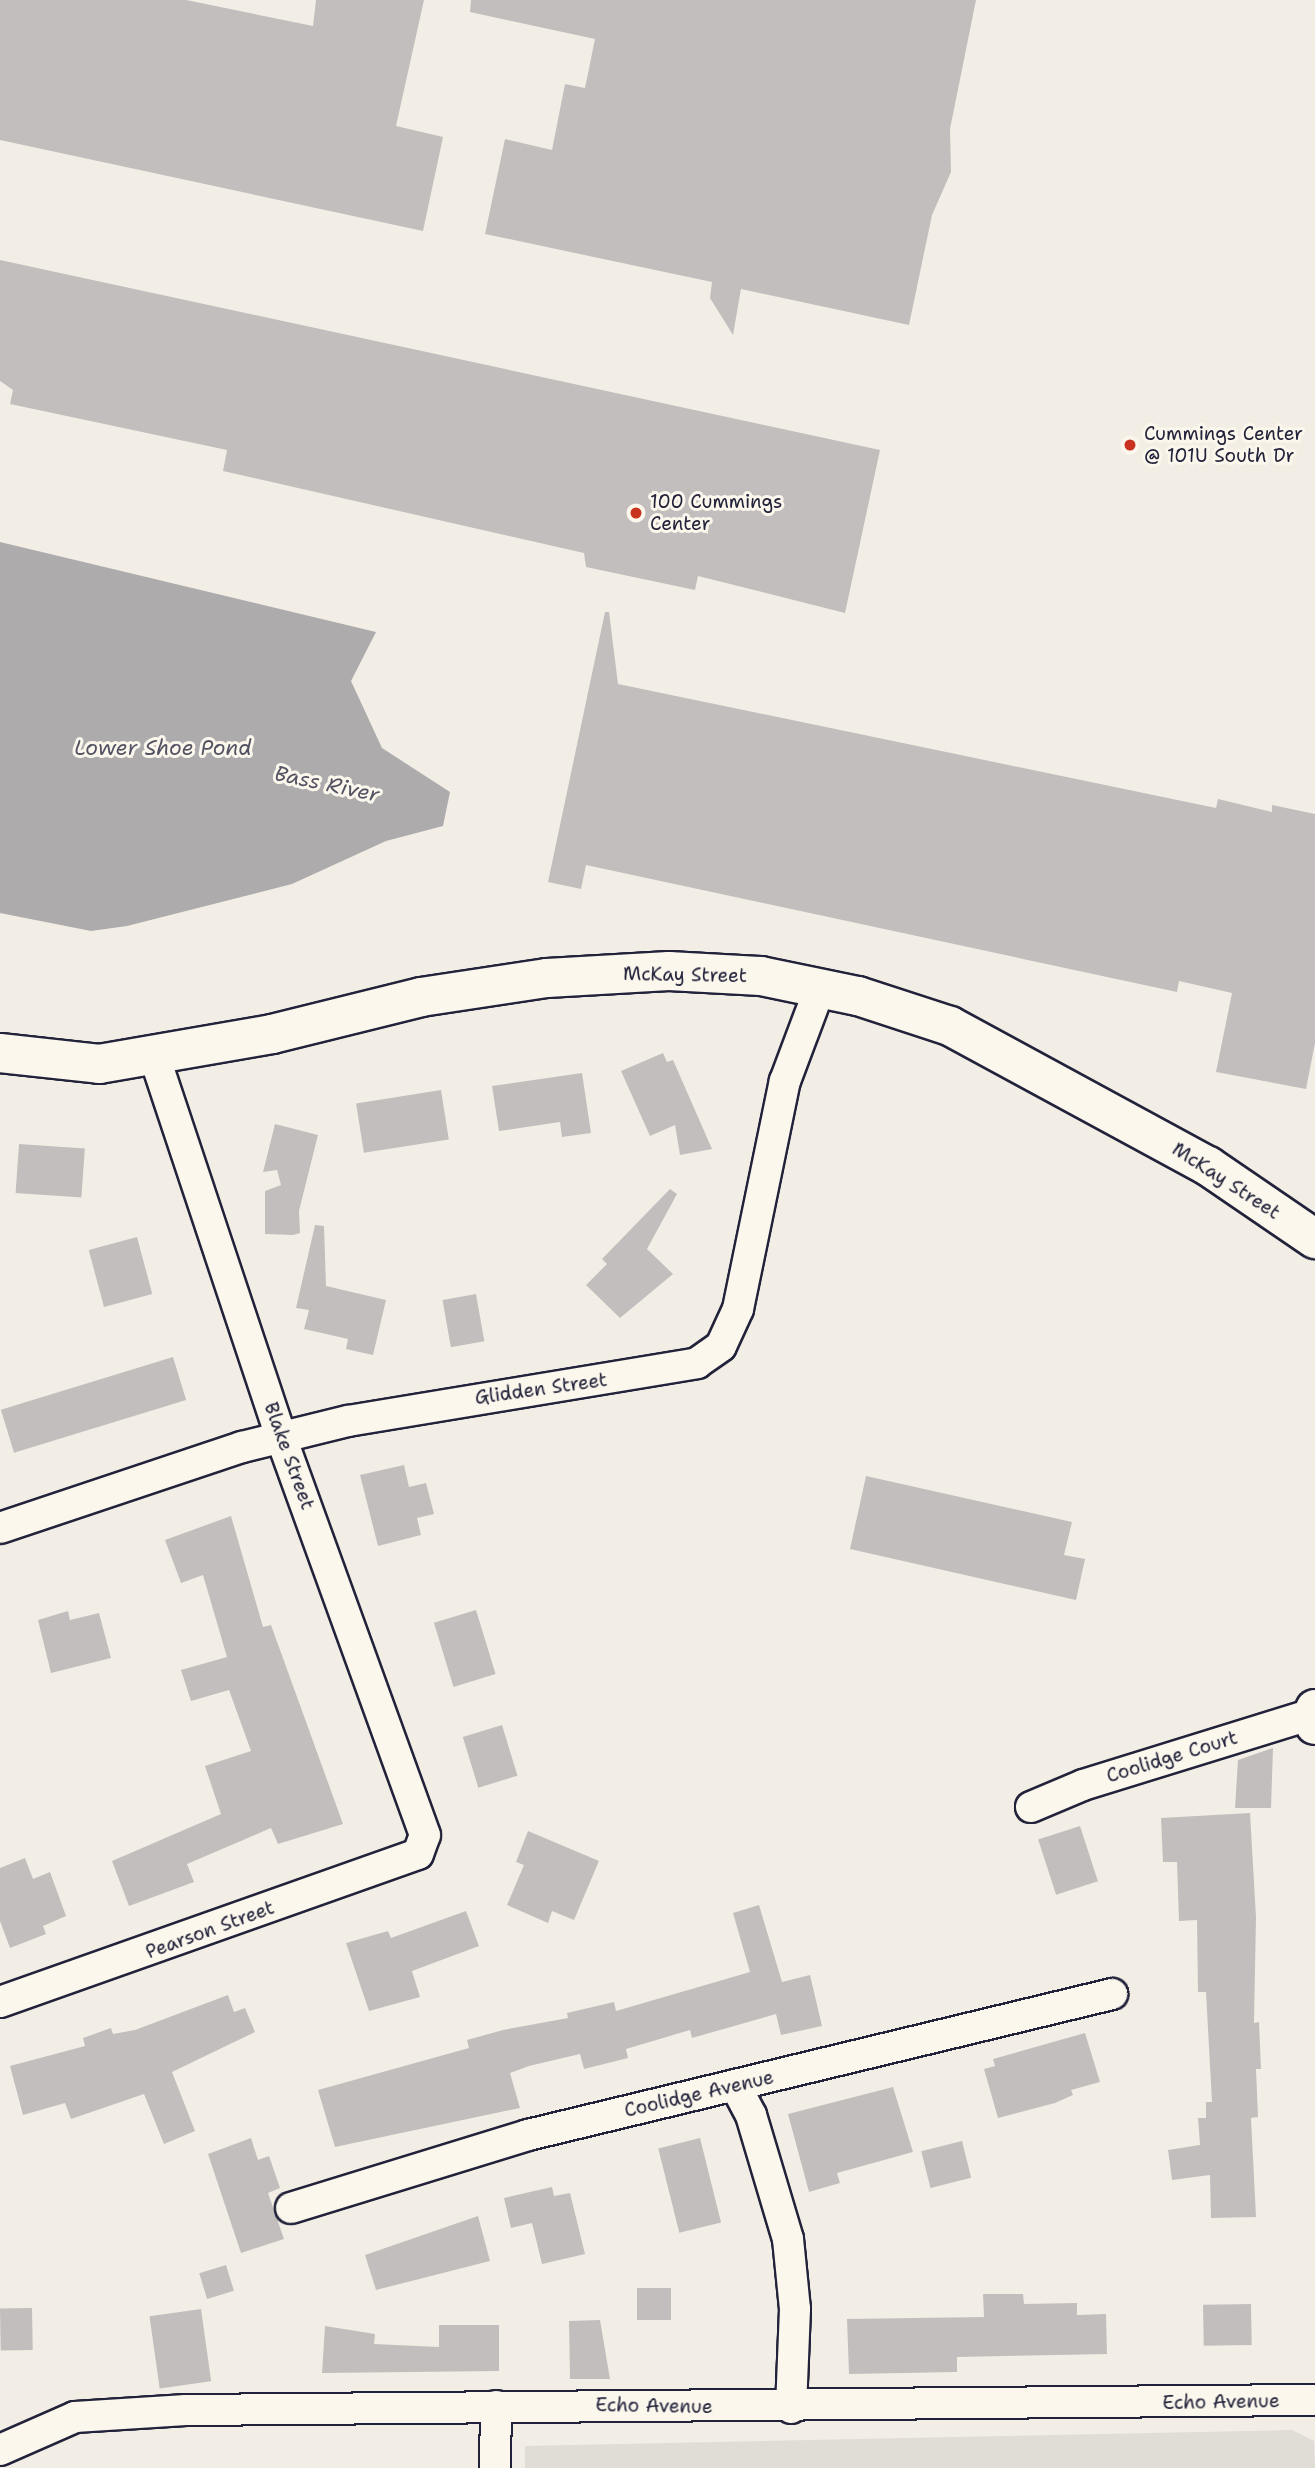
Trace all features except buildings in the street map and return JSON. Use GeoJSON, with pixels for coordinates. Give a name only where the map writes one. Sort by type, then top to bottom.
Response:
{"type":"FeatureCollection","features":[{"type":"Feature","properties":{"kind":"main road","name":"McKay Street"},"geometry":{"type":"LineString","coordinates":[[0,1053],[99,1064],[272,1034],[421,997],[547,978],[669,971],[761,976],[820,988],[950,1026],[1208,1166],[1315,1239]]}},
{"type":"Feature","properties":{"kind":"main road"},"geometry":{"type":"LineString","coordinates":[[1315,1711],[1315,1725]]}},
{"type":"Feature","properties":{"kind":"street","name":"Glidden Street"},"geometry":{"type":"LineString","coordinates":[[0,1528],[281,1437],[532,1388],[662,1372],[697,1363],[721,1346],[738,1309],[785,1081],[820,988]]}},
{"type":"Feature","properties":{"kind":"street","name":"Blake Street"},"geometry":{"type":"LineString","coordinates":[[154,1055],[281,1437],[415,1796],[425,1835],[418,1854]]}},
{"type":"Feature","properties":{"kind":"street","name":"Coolidge Court"},"geometry":{"type":"LineString","coordinates":[[1031,1807],[1083,1785],[1315,1711]]}},
{"type":"Feature","properties":{"kind":"street","name":"Pearson Street"},"geometry":{"type":"LineString","coordinates":[[0,2003],[418,1854]]}},
{"type":"Feature","properties":{"kind":"street","name":"Coolidge Avenue"},"geometry":{"type":"LineString","coordinates":[[291,2208],[528,2135],[1112,1994]]}},
{"type":"Feature","properties":{"kind":"street"},"geometry":{"type":"LineString","coordinates":[[735,2085],[751,2115],[788,2239],[795,2309],[790,2408]]}},
{"type":"Feature","properties":{"kind":"street","name":"Echo Avenue"},"geometry":{"type":"LineString","coordinates":[[0,2450],[75,2417],[186,2410],[496,2406],[790,2408],[1315,2400]]}},
{"type":"Feature","properties":{"kind":"street"},"geometry":{"type":"LineString","coordinates":[[495,2468],[496,2406]]}},
{"type":"Feature","properties":{"kind":"shaded area"},"geometry":{"type":"Polygon","coordinates":[[[1292,2430],[1314,2441],[1315,2468],[525,2468],[525,2446],[1292,2430]]]}},
{"type":"Feature","properties":{"kind":"water","name":"Lower Shoe Pond"},"geometry":{"type":"Polygon","coordinates":[[[0,542],[376,632],[351,681],[382,748],[450,792],[443,826],[386,841],[292,884],[127,926],[91,931],[0,913],[0,542]]]}},
{"type":"Feature","properties":{"kind":"place","name":"Cummings Center @ 101U South Dr"},"geometry":{"type":"Point","coordinates":[1130,445]}},
{"type":"Feature","properties":{"kind":"place","name":"100 Cummings Center"},"geometry":{"type":"Point","coordinates":[636,513]}},
{"type":"Feature","properties":{"kind":"water label","name":"Bass River"},"geometry":{"type":"Point","coordinates":[327,784]}}]}
